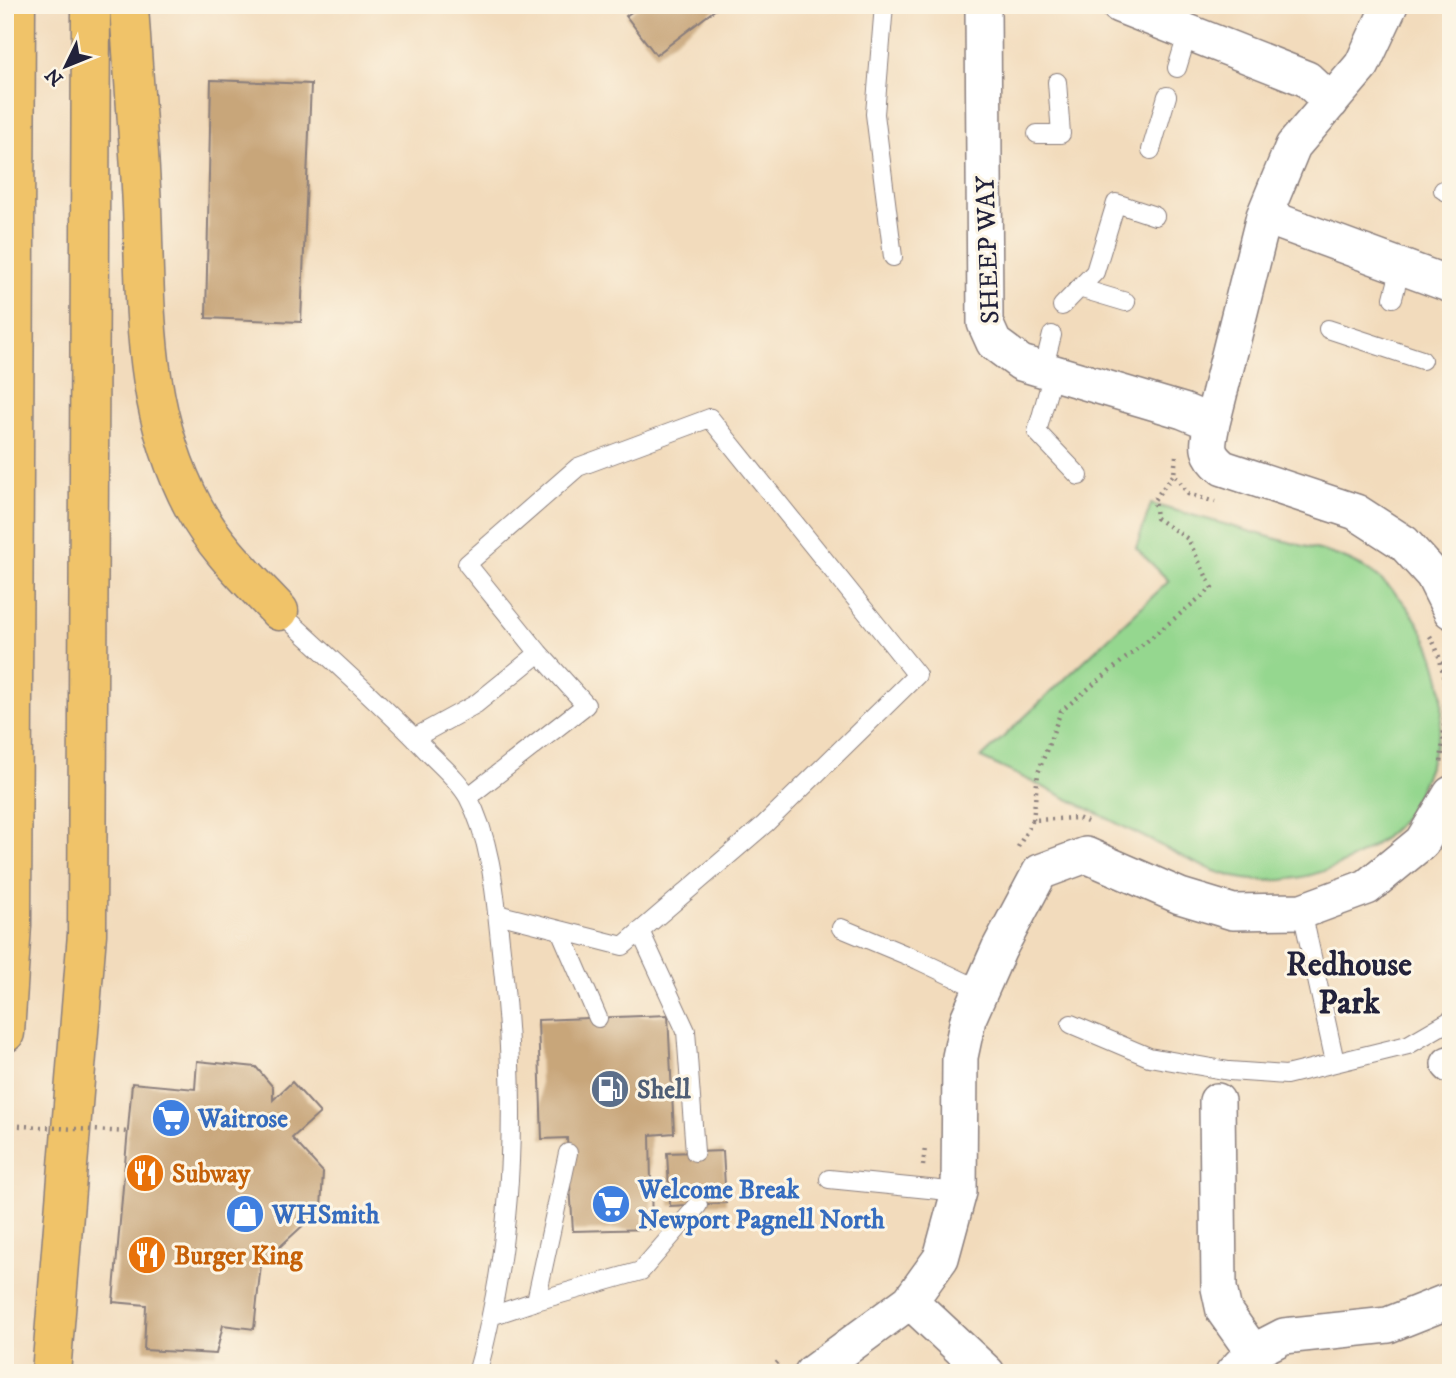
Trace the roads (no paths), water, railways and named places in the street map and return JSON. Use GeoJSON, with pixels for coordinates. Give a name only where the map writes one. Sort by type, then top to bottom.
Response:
{"type":"FeatureCollection","features":[{"type":"Feature","properties":{"kind":"highway"},"geometry":{"type":"LineString","coordinates":[[5,1032],[12,925],[16,5]]}},
{"type":"Feature","properties":{"kind":"highway"},"geometry":{"type":"LineString","coordinates":[[51,1373],[87,934],[91,5]]}},
{"type":"Feature","properties":{"kind":"highway"},"geometry":{"type":"LineString","coordinates":[[129,5],[142,205],[144,302],[150,375],[162,433],[185,490],[201,520],[231,559],[279,611]]}},
{"type":"Feature","properties":{"kind":"street","name":"SHEEP WAY"},"geometry":{"type":"LineString","coordinates":[[983,5],[990,132],[985,323],[994,343],[1021,363],[1184,411],[1212,423]]}},
{"type":"Feature","properties":{"kind":"street"},"geometry":{"type":"LineString","coordinates":[[1119,5],[1186,22],[1307,79],[1331,102]]}},
{"type":"Feature","properties":{"kind":"street"},"geometry":{"type":"LineString","coordinates":[[1390,5],[1362,65],[1293,146],[1264,216],[1212,423],[1209,453],[1223,468],[1356,512],[1404,543],[1442,569],[1451,611]]}},
{"type":"Feature","properties":{"kind":"street"},"geometry":{"type":"LineString","coordinates":[[1264,216],[1397,283],[1448,278]]}},
{"type":"Feature","properties":{"kind":"street"},"geometry":{"type":"LineString","coordinates":[[812,1373],[873,1331],[910,1301],[942,1258],[959,1192],[960,1057],[968,1019],[999,949],[1040,872],[1086,855],[1180,896],[1233,912],[1302,911],[1367,887],[1422,842],[1451,794]]}},
{"type":"Feature","properties":{"kind":"street"},"geometry":{"type":"LineString","coordinates":[[1217,1101],[1219,1288],[1224,1311],[1243,1362],[1284,1336],[1388,1325],[1451,1300]]}},
{"type":"Feature","properties":{"kind":"street"},"geometry":{"type":"LineString","coordinates":[[910,1301],[987,1373]]}},
{"type":"Feature","properties":{"kind":"lane"},"geometry":{"type":"LineString","coordinates":[[884,5],[875,114],[893,257]]}},
{"type":"Feature","properties":{"kind":"lane"},"geometry":{"type":"LineString","coordinates":[[1177,68],[1186,22]]}},
{"type":"Feature","properties":{"kind":"lane"},"geometry":{"type":"LineString","coordinates":[[1037,134],[1061,134],[1057,82]]}},
{"type":"Feature","properties":{"kind":"lane"},"geometry":{"type":"LineString","coordinates":[[1151,150],[1167,96]]}},
{"type":"Feature","properties":{"kind":"lane"},"geometry":{"type":"LineString","coordinates":[[1062,306],[1095,272],[1116,203],[1155,216]]}},
{"type":"Feature","properties":{"kind":"lane"},"geometry":{"type":"LineString","coordinates":[[1079,288],[1126,302]]}},
{"type":"Feature","properties":{"kind":"lane"},"geometry":{"type":"LineString","coordinates":[[1328,329],[1381,336],[1422,360]]}},
{"type":"Feature","properties":{"kind":"lane"},"geometry":{"type":"LineString","coordinates":[[1052,335],[1037,432],[1079,476]]}},
{"type":"Feature","properties":{"kind":"lane"},"geometry":{"type":"LineString","coordinates":[[468,797],[586,705],[539,653],[467,564],[578,467],[710,418],[917,675],[765,824],[623,946],[497,914]]}},
{"type":"Feature","properties":{"kind":"lane"},"geometry":{"type":"LineString","coordinates":[[279,611],[414,738],[468,797],[482,832],[492,871],[506,996],[512,1116],[504,1244],[484,1351],[477,1373]]}},
{"type":"Feature","properties":{"kind":"lane"},"geometry":{"type":"LineString","coordinates":[[414,738],[476,704],[539,653]]}},
{"type":"Feature","properties":{"kind":"lane"},"geometry":{"type":"LineString","coordinates":[[1302,911],[1335,1062]]}},
{"type":"Feature","properties":{"kind":"lane"},"geometry":{"type":"LineString","coordinates":[[841,928],[981,990]]}},
{"type":"Feature","properties":{"kind":"lane"},"geometry":{"type":"LineString","coordinates":[[560,930],[598,1018]]}},
{"type":"Feature","properties":{"kind":"lane"},"geometry":{"type":"LineString","coordinates":[[640,931],[686,1031],[695,1152]]}},
{"type":"Feature","properties":{"kind":"lane"},"geometry":{"type":"LineString","coordinates":[[1071,1024],[1149,1057],[1229,1071],[1286,1075],[1408,1045],[1451,1020]]}},
{"type":"Feature","properties":{"kind":"lane"},"geometry":{"type":"LineString","coordinates":[[536,1301],[568,1153]]}},
{"type":"Feature","properties":{"kind":"lane"},"geometry":{"type":"LineString","coordinates":[[829,1179],[959,1192]]}},
{"type":"Feature","properties":{"kind":"lane"},"geometry":{"type":"LineString","coordinates":[[491,1316],[641,1271],[698,1205]]}},
{"type":"Feature","properties":{"kind":"place","name":"Shell"},"geometry":{"type":"Point","coordinates":[610,1089]}},
{"type":"Feature","properties":{"kind":"place","name":"Waitrose"},"geometry":{"type":"Point","coordinates":[171,1118]}},
{"type":"Feature","properties":{"kind":"place","name":"Subway"},"geometry":{"type":"Point","coordinates":[145,1173]}},
{"type":"Feature","properties":{"kind":"place","name":"Welcome Break Newport Pagnell North"},"geometry":{"type":"Point","coordinates":[611,1204]}},
{"type":"Feature","properties":{"kind":"place","name":"WHSmith"},"geometry":{"type":"Point","coordinates":[245,1214]}},
{"type":"Feature","properties":{"kind":"place","name":"Burger King"},"geometry":{"type":"Point","coordinates":[147,1255]}},
{"type":"Feature","properties":{"kind":"district","name":"Redhouse Park"},"geometry":{"type":"Point","coordinates":[1349,982]}}]}
